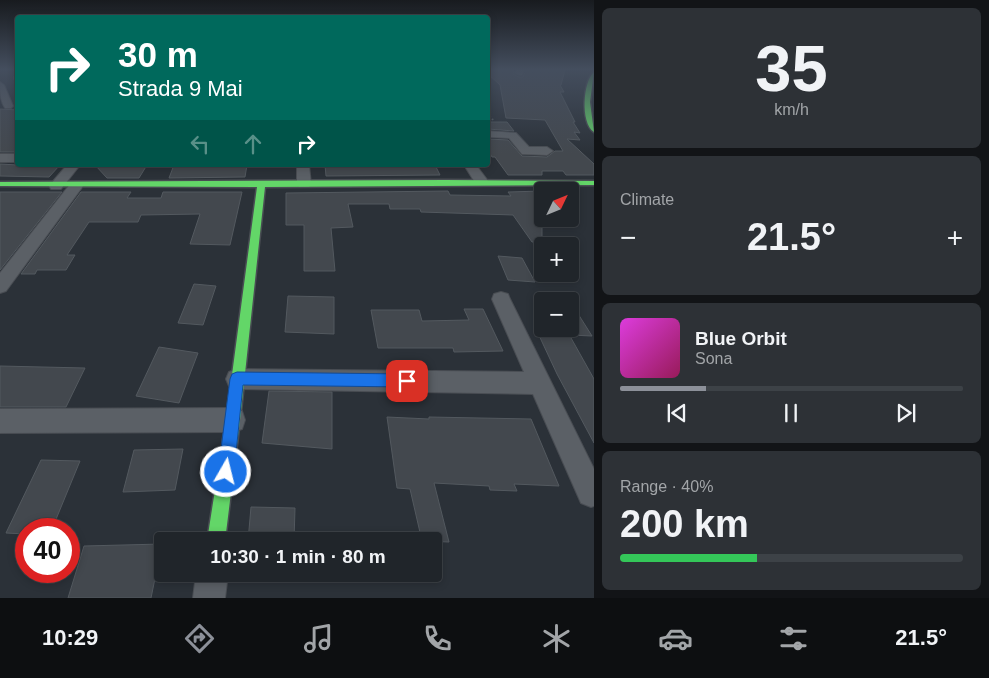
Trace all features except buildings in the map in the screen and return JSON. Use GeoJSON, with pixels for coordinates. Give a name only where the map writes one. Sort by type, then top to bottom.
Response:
{"type":"FeatureCollection","features":[{"type":"Feature","properties":{"kind":"street"},"geometry":{"type":"LineString","coordinates":[[586,98],[587,114],[594,130]]}},
{"type":"Feature","properties":{"kind":"street"},"geometry":{"type":"LineString","coordinates":[[490,134],[512,135],[526,151],[547,151]]}},
{"type":"Feature","properties":{"kind":"street"},"geometry":{"type":"LineString","coordinates":[[0,158],[15,158]]}},
{"type":"Feature","properties":{"kind":"street"},"geometry":{"type":"LineString","coordinates":[[56,186],[72,167]]}},
{"type":"Feature","properties":{"kind":"street"},"geometry":{"type":"LineString","coordinates":[[303,167],[304,184]]}},
{"type":"Feature","properties":{"kind":"street"},"geometry":{"type":"LineString","coordinates":[[472,167],[482,181]]}},
{"type":"Feature","properties":{"kind":"street"},"geometry":{"type":"LineString","coordinates":[[0,184],[76,186],[482,181],[594,183]]}},
{"type":"Feature","properties":{"kind":"street"},"geometry":{"type":"LineString","coordinates":[[217,532],[233,420],[261,184]]}},
{"type":"Feature","properties":{"kind":"street"},"geometry":{"type":"LineString","coordinates":[[0,286],[76,186]]}},
{"type":"Feature","properties":{"kind":"street"},"geometry":{"type":"LineString","coordinates":[[501,299],[591,493]]}},
{"type":"Feature","properties":{"kind":"street"},"geometry":{"type":"LineString","coordinates":[[237,379],[540,383]]}},
{"type":"Feature","properties":{"kind":"street"},"geometry":{"type":"LineString","coordinates":[[0,421],[233,420]]}},
{"type":"Feature","properties":{"kind":"street"},"geometry":{"type":"LineString","coordinates":[[209,598],[211,582]]}},
{"type":"Feature","properties":{"kind":"path"},"geometry":{"type":"LineString","coordinates":[[490,116],[493,120]]}},
{"type":"Feature","properties":{"kind":"traffic: fast"},"geometry":{"type":"LineString","coordinates":[[588,98],[587,108],[594,130]]}},
{"type":"Feature","properties":{"kind":"traffic: fast"},"geometry":{"type":"LineString","coordinates":[[0,184],[594,183]]}},
{"type":"Feature","properties":{"kind":"traffic: fast"},"geometry":{"type":"LineString","coordinates":[[217,532],[233,420],[261,184]]}},
{"type":"Feature","properties":{"kind":"route"},"geometry":{"type":"LineString","coordinates":[[226,472],[237,379],[407,381]]}}]}
